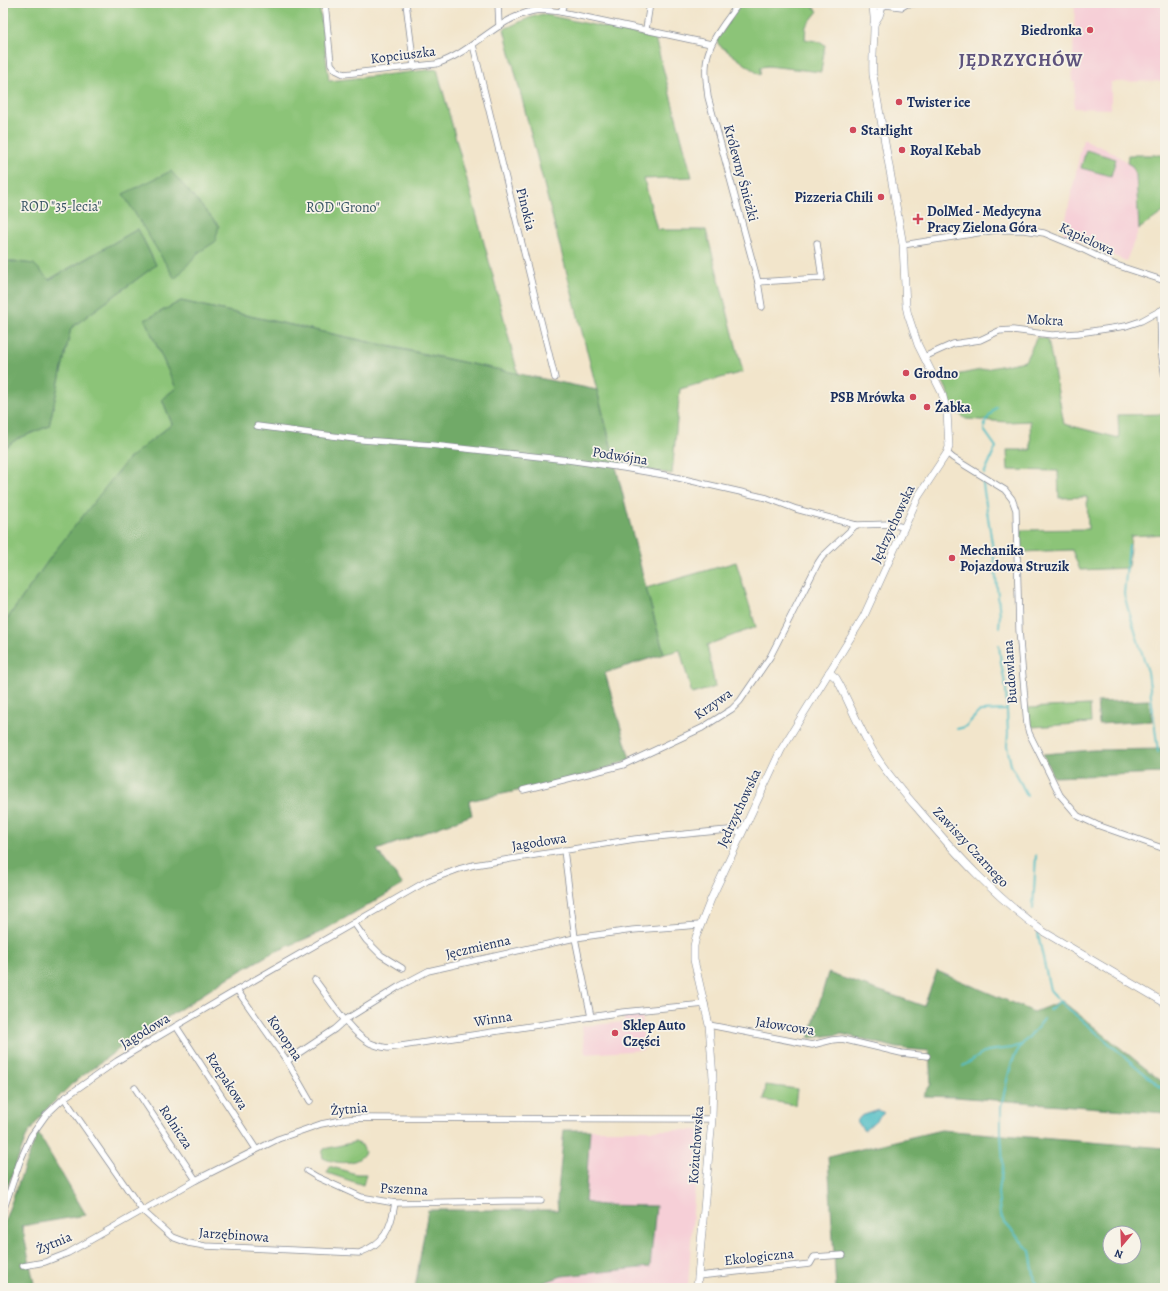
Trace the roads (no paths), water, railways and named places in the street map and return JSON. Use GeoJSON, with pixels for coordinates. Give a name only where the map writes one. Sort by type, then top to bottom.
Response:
{"type":"FeatureCollection","features":[{"type":"Feature","properties":{"kind":"main road"},"geometry":{"type":"LineString","coordinates":[[885,5],[878,7],[873,4],[873,75],[903,245],[908,315],[914,335],[945,402],[950,441],[948,453]]}},
{"type":"Feature","properties":{"kind":"main road"},"geometry":{"type":"LineString","coordinates":[[874,24],[885,5]]}},
{"type":"Feature","properties":{"kind":"main road","name":"Jędrzychowska"},"geometry":{"type":"LineString","coordinates":[[705,1004],[694,960],[694,946],[700,925],[711,899],[788,737],[864,616],[903,527],[921,491],[948,453]]}},
{"type":"Feature","properties":{"kind":"main road","name":"Zawiszy Czarnego"},"geometry":{"type":"LineString","coordinates":[[829,672],[836,678],[870,746],[884,767],[962,861],[990,888],[1044,932],[1165,1003]]}},
{"type":"Feature","properties":{"kind":"main road","name":"Kożuchowska"},"geometry":{"type":"LineString","coordinates":[[697,1288],[712,1119],[712,1058],[709,1025],[705,1004]]}},
{"type":"Feature","properties":{"kind":"street","name":"Kopciuszka"},"geometry":{"type":"LineString","coordinates":[[325,3],[331,64],[336,70],[344,74],[414,67],[436,64],[449,60],[499,26],[517,16],[534,10],[561,12],[711,44]]}},
{"type":"Feature","properties":{"kind":"street"},"geometry":{"type":"LineString","coordinates":[[406,3],[414,67]]}},
{"type":"Feature","properties":{"kind":"street"},"geometry":{"type":"LineString","coordinates":[[498,3],[499,26]]}},
{"type":"Feature","properties":{"kind":"street"},"geometry":{"type":"LineString","coordinates":[[561,12],[564,3]]}},
{"type":"Feature","properties":{"kind":"street"},"geometry":{"type":"LineString","coordinates":[[646,29],[650,3]]}},
{"type":"Feature","properties":{"kind":"street"},"geometry":{"type":"LineString","coordinates":[[711,44],[739,3]]}},
{"type":"Feature","properties":{"kind":"street"},"geometry":{"type":"LineString","coordinates":[[885,5],[902,7],[906,4],[924,3]]}},
{"type":"Feature","properties":{"kind":"street","name":"Królewny Śnieżki"},"geometry":{"type":"LineString","coordinates":[[711,44],[706,65],[708,97],[758,282],[762,307]]}},
{"type":"Feature","properties":{"kind":"street","name":"Pinokia"},"geometry":{"type":"LineString","coordinates":[[473,45],[555,378]]}},
{"type":"Feature","properties":{"kind":"street","name":"Kąpielowa"},"geometry":{"type":"LineString","coordinates":[[903,245],[996,230],[1024,230],[1044,233],[1073,244],[1113,264],[1165,281]]}},
{"type":"Feature","properties":{"kind":"street"},"geometry":{"type":"LineString","coordinates":[[758,282],[822,278],[817,244]]}},
{"type":"Feature","properties":{"kind":"street"},"geometry":{"type":"LineString","coordinates":[[1162,309],[1161,350],[1165,378]]}},
{"type":"Feature","properties":{"kind":"street","name":"Mokra"},"geometry":{"type":"LineString","coordinates":[[924,357],[953,344],[980,340],[999,330],[1013,330],[1052,335],[1079,333],[1126,326],[1139,322],[1162,309]]}},
{"type":"Feature","properties":{"kind":"street","name":"Podwójna"},"geometry":{"type":"LineString","coordinates":[[256,426],[362,440],[431,445],[624,468],[767,498],[796,509],[856,525],[890,524],[903,527]]}},
{"type":"Feature","properties":{"kind":"street","name":"Budowlana"},"geometry":{"type":"LineString","coordinates":[[948,453],[953,458],[1008,493],[1016,510],[1019,630],[1027,725],[1029,733],[1060,795],[1078,816],[1097,825],[1165,849]]}},
{"type":"Feature","properties":{"kind":"street","name":"Krzywa"},"geometry":{"type":"LineString","coordinates":[[523,790],[623,765],[702,728],[736,705],[761,672],[822,557],[856,525]]}},
{"type":"Feature","properties":{"kind":"street","name":"Jagodowa"},"geometry":{"type":"LineString","coordinates":[[3,1211],[20,1161],[31,1136],[46,1115],[64,1098],[117,1061],[427,881],[474,865],[564,850],[669,835],[729,830],[742,832]]}},
{"type":"Feature","properties":{"kind":"street"},"geometry":{"type":"LineString","coordinates":[[564,850],[575,938],[591,1017]]}},
{"type":"Feature","properties":{"kind":"street"},"geometry":{"type":"LineString","coordinates":[[354,923],[366,940],[381,955],[402,968]]}},
{"type":"Feature","properties":{"kind":"street","name":"Jęczmienna"},"geometry":{"type":"LineString","coordinates":[[287,1061],[345,1020],[398,987],[428,971],[575,938],[633,930],[700,925]]}},
{"type":"Feature","properties":{"kind":"street","name":"Winna"},"geometry":{"type":"LineString","coordinates":[[315,980],[355,1031],[368,1042],[377,1046],[388,1048],[631,1011],[705,1004]]}},
{"type":"Feature","properties":{"kind":"street","name":"Konopna"},"geometry":{"type":"LineString","coordinates":[[237,990],[287,1061],[310,1101]]}},
{"type":"Feature","properties":{"kind":"street","name":"Jałowcowa"},"geometry":{"type":"LineString","coordinates":[[709,1025],[812,1045],[842,1039],[901,1053],[927,1056]]}},
{"type":"Feature","properties":{"kind":"street","name":"Rzepakowa"},"geometry":{"type":"LineString","coordinates":[[176,1026],[256,1149]]}},
{"type":"Feature","properties":{"kind":"street","name":"Rolnicza"},"geometry":{"type":"LineString","coordinates":[[135,1088],[196,1180]]}},
{"type":"Feature","properties":{"kind":"street","name":"Jarzębinowa"},"geometry":{"type":"LineString","coordinates":[[64,1098],[142,1210],[172,1237],[188,1243],[202,1246],[358,1253],[370,1249],[380,1242],[393,1215],[395,1203]]}},
{"type":"Feature","properties":{"kind":"street","name":"Żytnia"},"geometry":{"type":"LineString","coordinates":[[23,1266],[45,1262],[68,1253],[196,1180],[256,1149],[308,1127],[347,1119],[712,1119]]}},
{"type":"Feature","properties":{"kind":"street","name":"Pszenna"},"geometry":{"type":"LineString","coordinates":[[307,1171],[317,1177],[361,1196],[395,1203],[541,1201]]}},
{"type":"Feature","properties":{"kind":"street","name":"Ekologiczna"},"geometry":{"type":"LineString","coordinates":[[698,1276],[810,1264],[814,1257],[843,1255]]}},
{"type":"Feature","properties":{"kind":"water"},"geometry":{"type":"Polygon","coordinates":[[[879,1110],[884,1113],[864,1131],[857,1121],[861,1116],[879,1110]]]}},
{"type":"Feature","properties":{"kind":"waterway"},"geometry":{"type":"LineString","coordinates":[[984,474],[996,447],[984,430],[985,422],[996,407]]}},
{"type":"Feature","properties":{"kind":"waterway"},"geometry":{"type":"LineString","coordinates":[[982,478],[993,550],[1000,615],[999,627]]}},
{"type":"Feature","properties":{"kind":"waterway"},"geometry":{"type":"LineString","coordinates":[[1129,545],[1124,594],[1148,672],[1158,752]]}},
{"type":"Feature","properties":{"kind":"waterway"},"geometry":{"type":"LineString","coordinates":[[999,645],[1006,688],[1008,734],[1007,746],[1011,765],[1027,796]]}},
{"type":"Feature","properties":{"kind":"waterway"},"geometry":{"type":"LineString","coordinates":[[957,729],[965,727],[980,711],[1007,710]]}},
{"type":"Feature","properties":{"kind":"waterway"},"geometry":{"type":"LineString","coordinates":[[1033,909],[1036,855]]}},
{"type":"Feature","properties":{"kind":"waterway"},"geometry":{"type":"LineString","coordinates":[[1038,934],[1050,990],[1064,1005],[1165,1091]]}},
{"type":"Feature","properties":{"kind":"waterway"},"geometry":{"type":"LineString","coordinates":[[1049,1010],[1060,1001]]}},
{"type":"Feature","properties":{"kind":"waterway"},"geometry":{"type":"LineString","coordinates":[[1038,1288],[1035,1281],[1030,1251],[1005,1223],[1000,1215],[998,1193],[1003,1166],[1001,1106],[1012,1061],[1024,1042],[1044,1019]]}},
{"type":"Feature","properties":{"kind":"waterway"},"geometry":{"type":"LineString","coordinates":[[963,1066],[987,1051],[1011,1048],[1021,1045]]}},
{"type":"Feature","properties":{"kind":"place","name":"Biedronka"},"geometry":{"type":"Point","coordinates":[1090,30]}},
{"type":"Feature","properties":{"kind":"place","name":"Twister ice"},"geometry":{"type":"Point","coordinates":[899,102]}},
{"type":"Feature","properties":{"kind":"place","name":"Starlight"},"geometry":{"type":"Point","coordinates":[853,130]}},
{"type":"Feature","properties":{"kind":"place","name":"Royal Kebab"},"geometry":{"type":"Point","coordinates":[902,150]}},
{"type":"Feature","properties":{"kind":"place","name":"Pizzeria Chili"},"geometry":{"type":"Point","coordinates":[881,197]}},
{"type":"Feature","properties":{"kind":"place","name":"DolMed - Medycyna Pracy Zielona Góra"},"geometry":{"type":"Point","coordinates":[918,219]}},
{"type":"Feature","properties":{"kind":"place","name":"Grodno"},"geometry":{"type":"Point","coordinates":[906,373]}},
{"type":"Feature","properties":{"kind":"place","name":"PSB Mrówka"},"geometry":{"type":"Point","coordinates":[913,397]}},
{"type":"Feature","properties":{"kind":"place","name":"Żabka"},"geometry":{"type":"Point","coordinates":[927,407]}},
{"type":"Feature","properties":{"kind":"place","name":"Mechanika Pojazdowa Struzik"},"geometry":{"type":"Point","coordinates":[952,558]}},
{"type":"Feature","properties":{"kind":"place","name":"Sklep Auto Części"},"geometry":{"type":"Point","coordinates":[615,1033]}},
{"type":"Feature","properties":{"kind":"district","name":"JĘDRZYCHÓW"},"geometry":{"type":"Point","coordinates":[1021,60]}},
{"type":"Feature","properties":{"kind":"park label","name":"ROD \"35-lecia\""},"geometry":{"type":"Point","coordinates":[61,206]}},
{"type":"Feature","properties":{"kind":"park label","name":"ROD \"Grono\""},"geometry":{"type":"Point","coordinates":[343,207]}}]}
